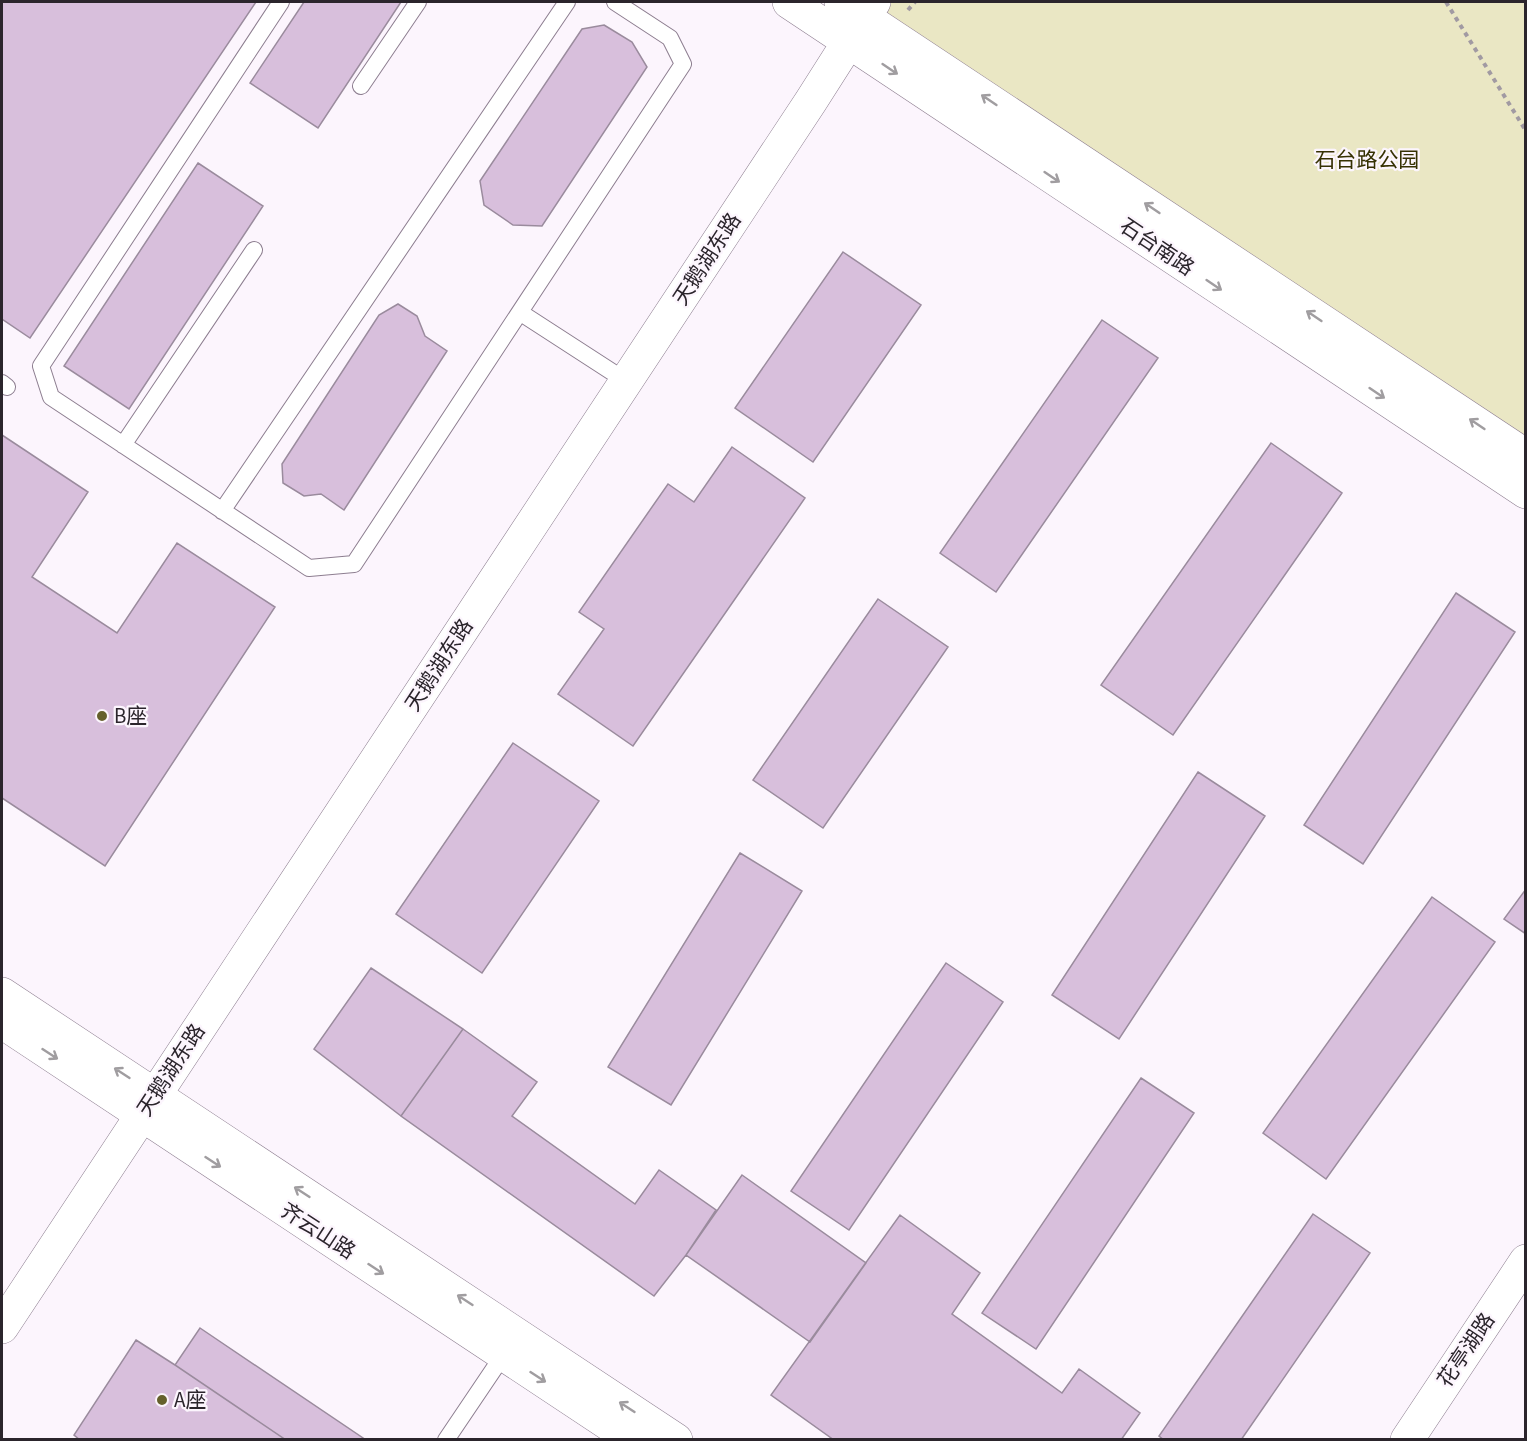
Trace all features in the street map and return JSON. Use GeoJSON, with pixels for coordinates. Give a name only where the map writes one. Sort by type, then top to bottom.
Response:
{"type":"FeatureCollection","features":[{"type":"Feature","properties":{"kind":"street","name":"石台南路"},"geometry":{"type":"LineString","coordinates":[[789,2],[857,15],[1526,456]]}},
{"type":"Feature","properties":{"kind":"street","name":"石台南路"},"geometry":{"type":"LineString","coordinates":[[857,15],[1526,492]]}},
{"type":"Feature","properties":{"kind":"street","name":"天鹅湖东路"},"geometry":{"type":"LineString","coordinates":[[2,1327],[811,101],[857,15]]}},
{"type":"Feature","properties":{"kind":"street"},"geometry":{"type":"LineString","coordinates":[[2,994],[148,1105]]}},
{"type":"Feature","properties":{"kind":"street","name":"齐云山路"},"geometry":{"type":"LineString","coordinates":[[2,1022],[148,1105],[511,1344],[633,1440]]}},
{"type":"Feature","properties":{"kind":"street","name":"花亭湖路"},"geometry":{"type":"LineString","coordinates":[[1407,1440],[1526,1262]]}},
{"type":"Feature","properties":{"kind":"street"},"geometry":{"type":"LineString","coordinates":[[511,1344],[676,1440]]}},
{"type":"Feature","properties":{"kind":"lane"},"geometry":{"type":"LineString","coordinates":[[281,2],[41,366],[51,397],[309,568],[354,564],[683,64],[670,38],[615,2]]}},
{"type":"Feature","properties":{"kind":"lane"},"geometry":{"type":"LineString","coordinates":[[361,86],[418,2]]}},
{"type":"Feature","properties":{"kind":"lane"},"geometry":{"type":"LineString","coordinates":[[222,512],[567,2]]}},
{"type":"Feature","properties":{"kind":"lane"},"geometry":{"type":"LineString","coordinates":[[123,445],[254,250]]}},
{"type":"Feature","properties":{"kind":"lane"},"geometry":{"type":"LineString","coordinates":[[520,313],[626,381]]}},
{"type":"Feature","properties":{"kind":"lane"},"geometry":{"type":"LineString","coordinates":[[446,1440],[511,1344]]}},
{"type":"Feature","properties":{"kind":"path"},"geometry":{"type":"LineString","coordinates":[[1446,2],[1479,59],[1526,131]]}},
{"type":"Feature","properties":{"kind":"green space","name":"石台路公园"},"geometry":{"type":"Polygon","coordinates":[[[874,2],[1525,2],[1525,456],[887,32],[874,2]]]}},
{"type":"Feature","properties":{"kind":"building"},"geometry":{"type":"Polygon","coordinates":[[[2,2],[256,2],[30,338],[2,319],[2,2]]]}},
{"type":"Feature","properties":{"kind":"building"},"geometry":{"type":"Polygon","coordinates":[[[304,2],[401,2],[318,128],[250,83],[304,2]]]}},
{"type":"Feature","properties":{"kind":"building"},"geometry":{"type":"Polygon","coordinates":[[[604,25],[632,42],[647,67],[542,226],[513,225],[484,205],[480,181],[582,29],[604,25]]]}},
{"type":"Feature","properties":{"kind":"building"},"geometry":{"type":"Polygon","coordinates":[[[198,163],[263,206],[129,409],[64,366],[198,163]]]}},
{"type":"Feature","properties":{"kind":"building"},"geometry":{"type":"Polygon","coordinates":[[[843,252],[921,305],[813,462],[735,408],[843,252]]]}},
{"type":"Feature","properties":{"kind":"building"},"geometry":{"type":"Polygon","coordinates":[[[398,304],[417,316],[425,336],[447,351],[344,510],[321,494],[304,496],[283,483],[282,464],[379,315],[398,304]]]}},
{"type":"Feature","properties":{"kind":"building"},"geometry":{"type":"Polygon","coordinates":[[[1102,320],[1158,358],[996,592],[940,553],[1102,320]]]}},
{"type":"Feature","properties":{"kind":"building","name":"B座"},"geometry":{"type":"Polygon","coordinates":[[[2,435],[88,492],[32,577],[117,633],[177,543],[275,607],[105,866],[2,798],[2,435]]]}},
{"type":"Feature","properties":{"kind":"building"},"geometry":{"type":"Polygon","coordinates":[[[1271,443],[1342,493],[1173,735],[1101,685],[1271,443]]]}},
{"type":"Feature","properties":{"kind":"building"},"geometry":{"type":"Polygon","coordinates":[[[732,447],[805,498],[633,746],[558,694],[604,629],[579,612],[668,484],[694,502],[732,447]]]}},
{"type":"Feature","properties":{"kind":"building"},"geometry":{"type":"Polygon","coordinates":[[[1456,593],[1515,632],[1363,864],[1304,825],[1456,593]]]}},
{"type":"Feature","properties":{"kind":"building"},"geometry":{"type":"Polygon","coordinates":[[[878,599],[948,647],[823,828],[753,780],[878,599]]]}},
{"type":"Feature","properties":{"kind":"building"},"geometry":{"type":"Polygon","coordinates":[[[513,743],[599,801],[482,973],[396,914],[513,743]]]}},
{"type":"Feature","properties":{"kind":"building"},"geometry":{"type":"Polygon","coordinates":[[[1198,772],[1265,816],[1119,1039],[1052,995],[1198,772]]]}},
{"type":"Feature","properties":{"kind":"building"},"geometry":{"type":"Polygon","coordinates":[[[740,853],[802,891],[671,1105],[608,1067],[740,853]]]}},
{"type":"Feature","properties":{"kind":"building"},"geometry":{"type":"Polygon","coordinates":[[[1526,889],[1526,934],[1504,919],[1526,889]]]}},
{"type":"Feature","properties":{"kind":"building"},"geometry":{"type":"Polygon","coordinates":[[[1432,897],[1495,942],[1326,1179],[1263,1133],[1432,897]]]}},
{"type":"Feature","properties":{"kind":"building"},"geometry":{"type":"Polygon","coordinates":[[[946,963],[1003,1002],[849,1230],[791,1191],[946,963]]]}},
{"type":"Feature","properties":{"kind":"building"},"geometry":{"type":"Polygon","coordinates":[[[371,968],[463,1029],[401,1116],[314,1049],[371,968]]]}},
{"type":"Feature","properties":{"kind":"building"},"geometry":{"type":"Polygon","coordinates":[[[463,1029],[537,1082],[512,1116],[635,1204],[659,1170],[716,1210],[686,1255],[654,1296],[401,1116],[463,1029]]]}},
{"type":"Feature","properties":{"kind":"building"},"geometry":{"type":"Polygon","coordinates":[[[1141,1078],[1194,1113],[1036,1349],[982,1313],[1141,1078]]]}},
{"type":"Feature","properties":{"kind":"building"},"geometry":{"type":"Polygon","coordinates":[[[742,1175],[866,1263],[810,1342],[686,1255],[742,1175]]]}},
{"type":"Feature","properties":{"kind":"building"},"geometry":{"type":"Polygon","coordinates":[[[1313,1214],[1370,1253],[1241,1440],[1164,1440],[1159,1436],[1313,1214]]]}},
{"type":"Feature","properties":{"kind":"building"},"geometry":{"type":"Polygon","coordinates":[[[900,1215],[980,1273],[952,1314],[1062,1393],[1079,1369],[1140,1413],[1121,1440],[834,1440],[771,1395],[900,1215]]]}},
{"type":"Feature","properties":{"kind":"building"},"geometry":{"type":"Polygon","coordinates":[[[200,1328],[366,1440],[286,1440],[175,1365],[200,1328]]]}},
{"type":"Feature","properties":{"kind":"building","name":"A座"},"geometry":{"type":"Polygon","coordinates":[[[136,1340],[286,1440],[80,1440],[74,1435],[136,1340]]]}},
{"type":"Feature","properties":{"kind":"place","name":"B座"},"geometry":{"type":"Point","coordinates":[102,716]}},
{"type":"Feature","properties":{"kind":"place","name":"A座"},"geometry":{"type":"Point","coordinates":[162,1400]}}]}
